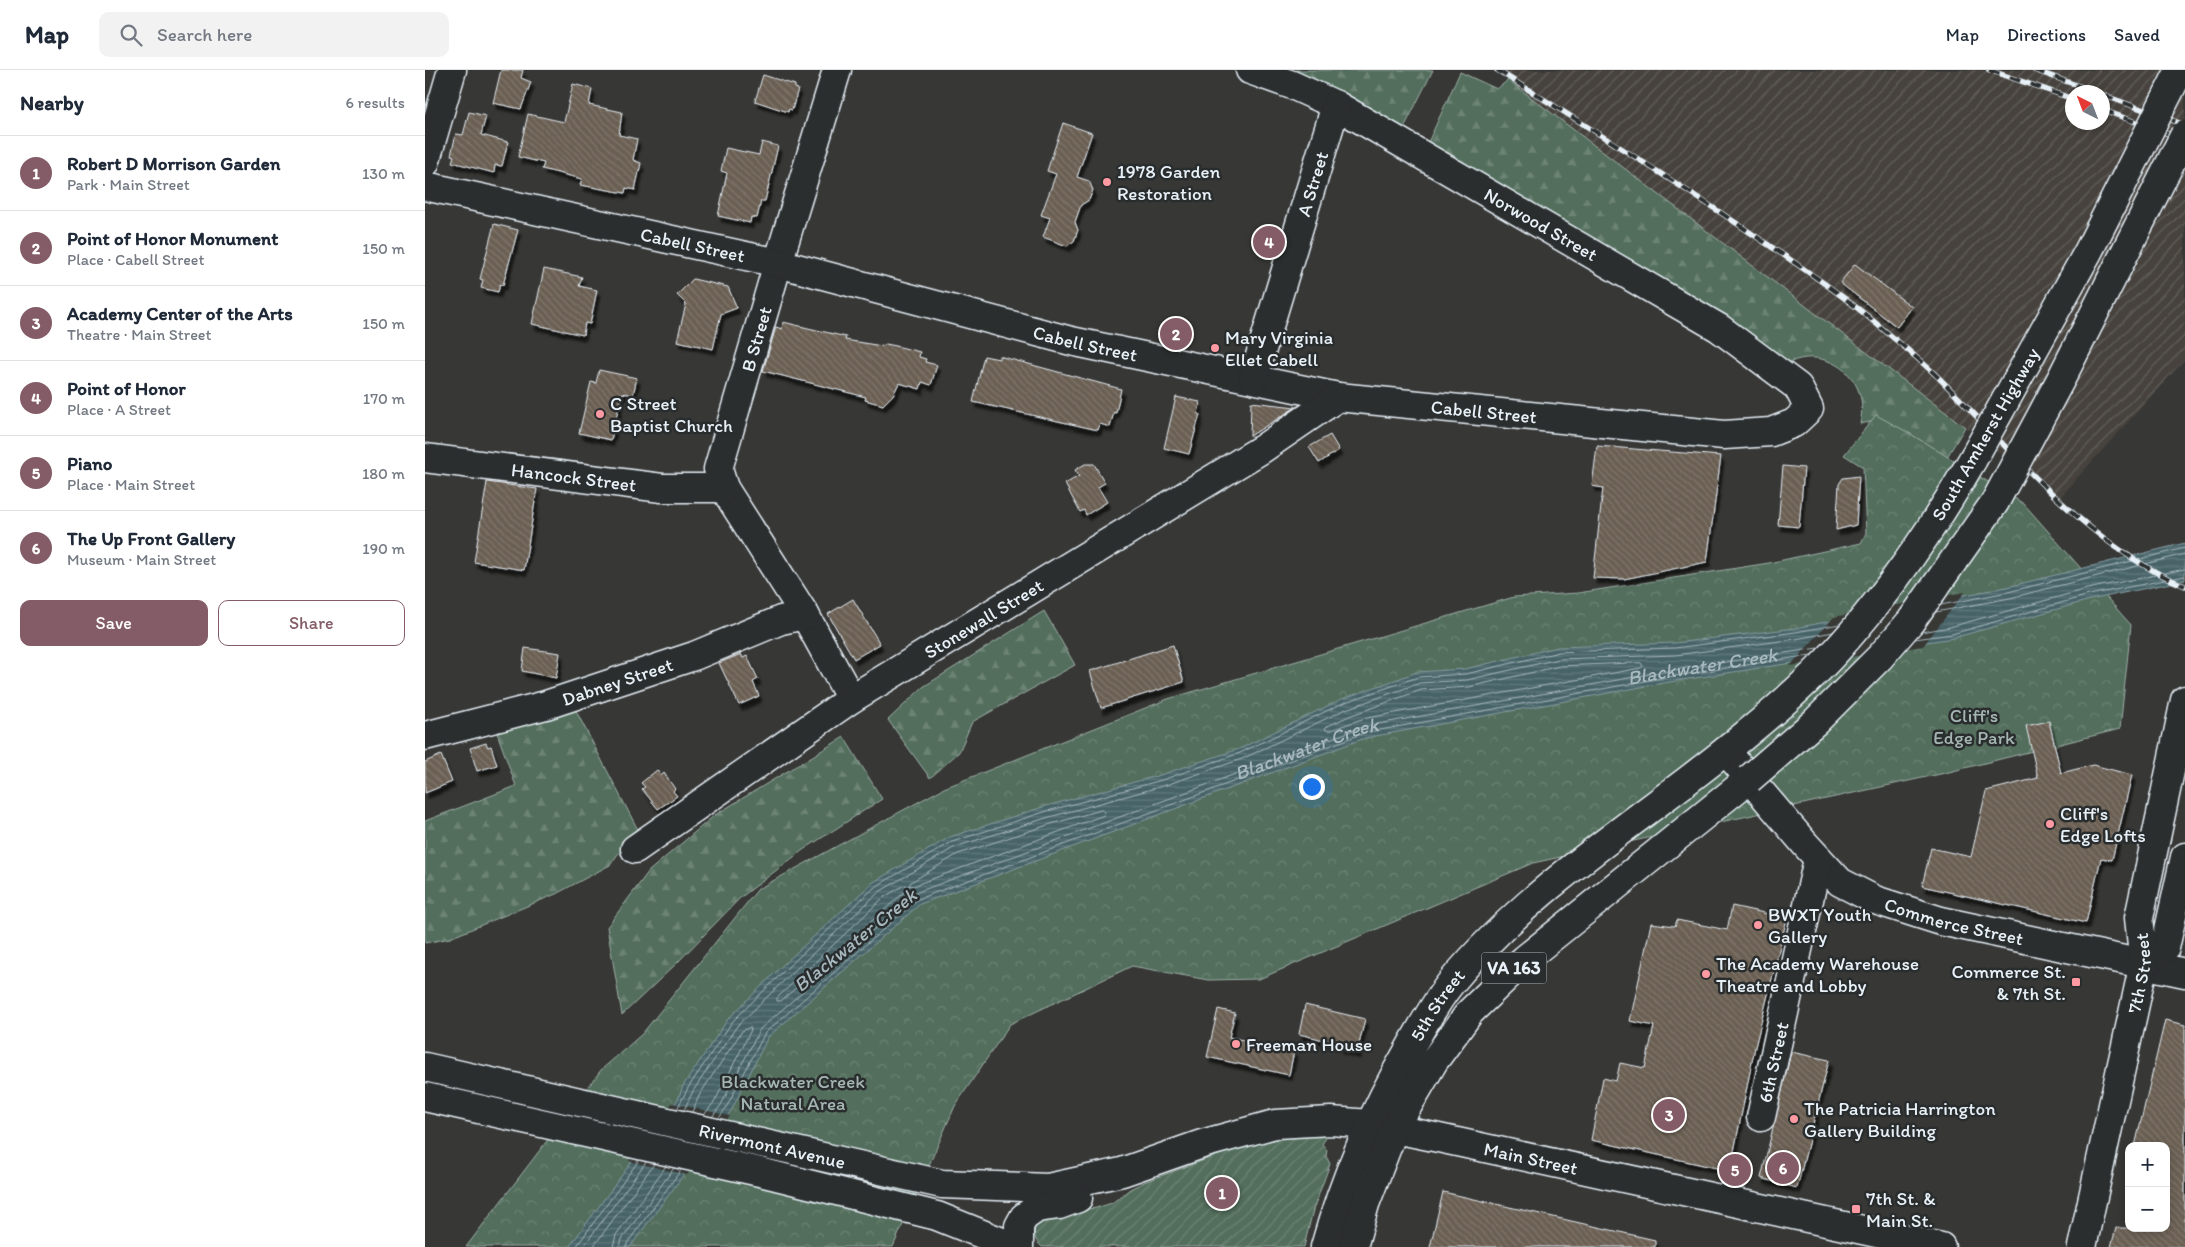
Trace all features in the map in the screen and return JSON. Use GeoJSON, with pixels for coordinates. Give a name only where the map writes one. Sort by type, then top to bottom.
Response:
{"type":"FeatureCollection","features":[{"type":"Feature","properties":{"kind":"street"},"geometry":{"type":"LineString","coordinates":[[425,163],[452,70]]}},
{"type":"Feature","properties":{"kind":"street","name":"B Street"},"geometry":{"type":"LineString","coordinates":[[837,70],[778,263],[719,469],[724,488],[805,615],[851,700]]}},
{"type":"Feature","properties":{"kind":"street","name":"Norwood Street"},"geometry":{"type":"LineString","coordinates":[[1250,70],[1292,85],[1336,105],[1719,328],[1798,387],[1809,409]]}},
{"type":"Feature","properties":{"kind":"street","name":"South Amherst Highway"},"geometry":{"type":"LineString","coordinates":[[1726,750],[1790,697],[1837,651],[1886,592],[1948,503],[2088,252],[2180,70]]}},
{"type":"Feature","properties":{"kind":"street","name":"A Street"},"geometry":{"type":"LineString","coordinates":[[1253,379],[1336,105]]}},
{"type":"Feature","properties":{"kind":"street","name":"South Amherst Highway"},"geometry":{"type":"LineString","coordinates":[[1749,779],[1815,722],[1880,657],[1936,586],[1995,502],[2053,394],[2185,134]]}},
{"type":"Feature","properties":{"kind":"street","name":"Cabell Street"},"geometry":{"type":"LineString","coordinates":[[425,186],[778,263],[1071,341],[1337,397],[1724,435],[1771,432],[1794,423],[1809,409]]}},
{"type":"Feature","properties":{"kind":"street","name":"Stonewall Street"},"geometry":{"type":"LineString","coordinates":[[635,849],[851,700],[1262,449],[1337,397]]}},
{"type":"Feature","properties":{"kind":"street","name":"Hancock Street"},"geometry":{"type":"LineString","coordinates":[[425,458],[662,488],[724,488]]}},
{"type":"Feature","properties":{"kind":"street","name":"Dabney Street"},"geometry":{"type":"LineString","coordinates":[[425,736],[546,705],[694,656],[781,620],[805,615]]}},
{"type":"Feature","properties":{"kind":"street","name":"7th Street"},"geometry":{"type":"LineString","coordinates":[[2082,1247],[2144,963],[2139,918],[2185,700]]}},
{"type":"Feature","properties":{"kind":"street","name":"Commerce Street"},"geometry":{"type":"LineString","coordinates":[[1726,750],[1791,828],[1840,882],[1875,900],[1941,921],[2185,973]]}},
{"type":"Feature","properties":{"kind":"street","name":"5th Street"},"geometry":{"type":"LineString","coordinates":[[1353,1247],[1365,1204],[1393,1078],[1448,986],[1507,924],[1633,821],[1726,750]]}},
{"type":"Feature","properties":{"kind":"street","name":"5th Street"},"geometry":{"type":"LineString","coordinates":[[1325,1247],[1349,1168],[1452,1034],[1494,986],[1749,779]]}},
{"type":"Feature","properties":{"kind":"street"},"geometry":{"type":"LineString","coordinates":[[2144,963],[2165,948],[2185,857]]}},
{"type":"Feature","properties":{"kind":"street","name":"6th Street"},"geometry":{"type":"LineString","coordinates":[[1761,1117],[1818,859]]}},
{"type":"Feature","properties":{"kind":"street","name":"Rivermont Avenue"},"geometry":{"type":"LineString","coordinates":[[425,1067],[942,1184],[1048,1188],[1123,1172]]}},
{"type":"Feature","properties":{"kind":"street","name":"Rivermont Avenue"},"geometry":{"type":"LineString","coordinates":[[425,1097],[751,1170],[937,1216],[1014,1247]]}},
{"type":"Feature","properties":{"kind":"street","name":"Main Street"},"geometry":{"type":"LineString","coordinates":[[1123,1172],[1202,1144],[1275,1124],[1331,1121],[1382,1127],[1941,1247]]}},
{"type":"Feature","properties":{"kind":"street"},"geometry":{"type":"LineString","coordinates":[[1019,1247],[1019,1226],[1024,1217],[1037,1208],[1059,1205],[1091,1192],[1123,1172]]}},
{"type":"Feature","properties":{"kind":"shaded area"},"geometry":{"type":"Polygon","coordinates":[[[1494,70],[2185,70],[2185,359],[2059,498],[1494,70]]]}},
{"type":"Feature","properties":{"kind":"green space"},"geometry":{"type":"Polygon","coordinates":[[[1296,70],[1433,70],[1401,134],[1299,81],[1296,70]]]}},
{"type":"Feature","properties":{"kind":"green space"},"geometry":{"type":"Polygon","coordinates":[[[1460,72],[1497,89],[1508,80],[1965,427],[1947,457],[1941,462],[1870,422],[1860,424],[1862,408],[1859,392],[1855,382],[1840,367],[1822,359],[1811,358],[1791,362],[1778,358],[1425,149],[1460,72]]]}},
{"type":"Feature","properties":{"kind":"green space","name":"Blackwater Creek Natural Area"},"geometry":{"type":"Polygon","coordinates":[[[1876,415],[1909,433],[2024,504],[2131,625],[2120,729],[1945,773],[1533,863],[1259,979],[1208,980],[1132,966],[1010,1024],[955,1106],[893,1247],[466,1247],[601,1070],[642,1034],[758,889],[944,788],[1168,699],[1514,597],[1578,593],[1769,563],[1861,543],[1866,533],[1863,467],[1844,455],[1876,415]]]}},
{"type":"Feature","properties":{"kind":"green space"},"geometry":{"type":"Polygon","coordinates":[[[1044,611],[1075,665],[972,722],[959,752],[930,778],[888,720],[923,687],[1044,611]]]}},
{"type":"Feature","properties":{"kind":"green space"},"geometry":{"type":"Polygon","coordinates":[[[574,707],[637,828],[610,865],[556,894],[450,938],[425,943],[425,821],[516,786],[496,730],[574,707]]]}},
{"type":"Feature","properties":{"kind":"green space"},"geometry":{"type":"Polygon","coordinates":[[[844,737],[882,799],[803,850],[740,898],[676,964],[622,1015],[607,927],[649,871],[715,815],[844,737]]]}},
{"type":"Feature","properties":{"kind":"green space"},"geometry":{"type":"Polygon","coordinates":[[[1318,1134],[1326,1138],[1322,1144],[1327,1150],[1326,1156],[1330,1164],[1313,1210],[1304,1247],[1042,1247],[1035,1238],[1034,1233],[1037,1222],[1066,1212],[1096,1208],[1112,1203],[1130,1189],[1144,1182],[1243,1146],[1288,1137],[1318,1134]]]}},
{"type":"Feature","properties":{"kind":"water","name":"Blackwater Creek"},"geometry":{"type":"Polygon","coordinates":[[[2185,543],[2185,580],[2090,600],[1953,638],[1663,683],[1365,738],[920,904],[768,1037],[731,1111],[630,1247],[569,1247],[678,1099],[683,1086],[728,1019],[785,963],[872,883],[950,837],[1043,807],[1160,775],[1239,749],[1342,699],[1417,672],[1465,669],[1558,647],[1675,643],[1795,628],[2007,587],[2185,543]]]}},
{"type":"Feature","properties":{"kind":"pier"},"geometry":{"type":"Polygon","coordinates":[[[1965,592],[1923,646],[1790,666],[1834,617],[1965,592]]]}},
{"type":"Feature","properties":{"kind":"pier"},"geometry":{"type":"Polygon","coordinates":[[[672,1103],[730,1116],[687,1175],[629,1161],[672,1103]]]}},
{"type":"Feature","properties":{"kind":"building"},"geometry":{"type":"Polygon","coordinates":[[[501,70],[523,70],[521,78],[531,82],[521,109],[493,103],[501,70]]]}},
{"type":"Feature","properties":{"kind":"building"},"geometry":{"type":"Polygon","coordinates":[[[763,75],[795,85],[795,88],[798,89],[792,110],[789,109],[788,112],[755,101],[763,75]]]}},
{"type":"Feature","properties":{"kind":"building"},"geometry":{"type":"Polygon","coordinates":[[[573,84],[592,89],[589,105],[622,112],[619,135],[637,139],[633,160],[641,163],[635,190],[626,188],[625,193],[580,185],[582,179],[542,169],[544,163],[518,157],[528,114],[564,122],[573,84]]]}},
{"type":"Feature","properties":{"kind":"building"},"geometry":{"type":"Polygon","coordinates":[[[469,112],[486,116],[481,135],[508,142],[502,166],[495,165],[494,173],[452,162],[454,156],[451,155],[456,134],[463,135],[469,112]]]}},
{"type":"Feature","properties":{"kind":"building"},"geometry":{"type":"Polygon","coordinates":[[[1063,123],[1092,133],[1077,177],[1089,181],[1093,190],[1089,200],[1081,205],[1075,222],[1078,230],[1074,241],[1067,246],[1043,237],[1050,218],[1041,215],[1056,174],[1047,171],[1063,123]]]}},
{"type":"Feature","properties":{"kind":"building"},"geometry":{"type":"Polygon","coordinates":[[[762,142],[778,146],[765,201],[761,201],[757,218],[751,217],[750,223],[718,216],[727,173],[721,171],[726,148],[759,155],[762,142]]]}},
{"type":"Feature","properties":{"kind":"building"},"geometry":{"type":"Polygon","coordinates":[[[494,224],[518,230],[503,285],[500,284],[498,292],[481,288],[483,280],[480,279],[494,224]]]}},
{"type":"Feature","properties":{"kind":"building"},"geometry":{"type":"Polygon","coordinates":[[[1855,264],[1912,307],[1897,327],[1840,283],[1855,264]]]}},
{"type":"Feature","properties":{"kind":"building"},"geometry":{"type":"Polygon","coordinates":[[[544,269],[582,277],[579,286],[597,290],[590,324],[585,323],[583,335],[532,324],[544,269]]]}},
{"type":"Feature","properties":{"kind":"building"},"geometry":{"type":"Polygon","coordinates":[[[693,279],[728,287],[737,308],[721,314],[713,349],[677,341],[686,304],[677,295],[693,279]]]}},
{"type":"Feature","properties":{"kind":"building"},"geometry":{"type":"Polygon","coordinates":[[[783,322],[846,337],[845,340],[882,346],[886,344],[920,352],[919,357],[926,359],[925,362],[937,365],[931,385],[922,382],[920,389],[899,383],[893,395],[883,405],[865,400],[866,397],[763,371],[776,327],[782,329],[783,322]]]}},
{"type":"Feature","properties":{"kind":"building"},"geometry":{"type":"Polygon","coordinates":[[[984,356],[999,359],[999,356],[1121,389],[1116,413],[1114,412],[1110,427],[1100,424],[1098,430],[973,402],[984,356]]]}},
{"type":"Feature","properties":{"kind":"building","name":"C Street Baptist Church"},"geometry":{"type":"Polygon","coordinates":[[[599,370],[637,378],[633,395],[622,393],[611,440],[579,433],[591,382],[596,383],[599,370]]]}},
{"type":"Feature","properties":{"kind":"building"},"geometry":{"type":"Polygon","coordinates":[[[1176,397],[1200,402],[1198,414],[1200,414],[1189,454],[1164,448],[1176,397]]]}},
{"type":"Feature","properties":{"kind":"building"},"geometry":{"type":"Polygon","coordinates":[[[1251,402],[1296,407],[1250,436],[1251,402]]]}},
{"type":"Feature","properties":{"kind":"building"},"geometry":{"type":"Polygon","coordinates":[[[1330,435],[1339,450],[1319,463],[1309,447],[1330,435]]]}},
{"type":"Feature","properties":{"kind":"building"},"geometry":{"type":"Polygon","coordinates":[[[1597,446],[1721,456],[1707,562],[1624,579],[1593,578],[1603,488],[1592,486],[1597,446]]]}},
{"type":"Feature","properties":{"kind":"building"},"geometry":{"type":"Polygon","coordinates":[[[1085,464],[1094,464],[1105,483],[1098,487],[1107,502],[1086,515],[1084,510],[1080,512],[1065,484],[1079,476],[1075,470],[1085,464]]]}},
{"type":"Feature","properties":{"kind":"building"},"geometry":{"type":"Polygon","coordinates":[[[1783,466],[1804,468],[1799,527],[1778,525],[1783,466]]]}},
{"type":"Feature","properties":{"kind":"building"},"geometry":{"type":"Polygon","coordinates":[[[1859,476],[1856,525],[1836,530],[1839,484],[1843,478],[1859,476]]]}},
{"type":"Feature","properties":{"kind":"building"},"geometry":{"type":"Polygon","coordinates":[[[487,482],[537,489],[524,570],[474,562],[487,482]]]}},
{"type":"Feature","properties":{"kind":"building"},"geometry":{"type":"Polygon","coordinates":[[[853,599],[880,644],[854,659],[828,614],[853,599]]]}},
{"type":"Feature","properties":{"kind":"building"},"geometry":{"type":"Polygon","coordinates":[[[1173,645],[1184,682],[1101,708],[1090,671],[1173,645]]]}},
{"type":"Feature","properties":{"kind":"building"},"geometry":{"type":"Polygon","coordinates":[[[525,648],[560,653],[556,678],[522,671],[525,648]]]}},
{"type":"Feature","properties":{"kind":"building"},"geometry":{"type":"Polygon","coordinates":[[[741,654],[743,658],[747,656],[758,679],[753,682],[759,696],[739,705],[719,663],[741,654]]]}},
{"type":"Feature","properties":{"kind":"building","name":"Cliff's Edge Lofts"},"geometry":{"type":"Polygon","coordinates":[[[2049,721],[2061,773],[2093,765],[2132,775],[2112,860],[2101,858],[2086,923],[1922,886],[1931,848],[1971,857],[1986,791],[2038,778],[2026,726],[2049,721]]]}},
{"type":"Feature","properties":{"kind":"building"},"geometry":{"type":"Polygon","coordinates":[[[486,743],[488,747],[491,746],[497,765],[477,771],[470,748],[486,743]]]}},
{"type":"Feature","properties":{"kind":"building"},"geometry":{"type":"Polygon","coordinates":[[[441,755],[452,782],[425,793],[425,762],[441,755]]]}},
{"type":"Feature","properties":{"kind":"building"},"geometry":{"type":"Polygon","coordinates":[[[657,770],[661,776],[664,773],[675,789],[673,791],[677,796],[658,809],[642,789],[645,787],[641,783],[657,770]]]}},
{"type":"Feature","properties":{"kind":"building"},"geometry":{"type":"Polygon","coordinates":[[[1732,906],[1787,918],[1755,1047],[1730,1171],[1591,1140],[1603,1078],[1616,1081],[1620,1063],[1645,1068],[1654,1026],[1630,1021],[1651,923],[1675,926],[1677,920],[1727,930],[1732,906]]]}},
{"type":"Feature","properties":{"kind":"building"},"geometry":{"type":"Polygon","coordinates":[[[1305,1005],[1365,1019],[1357,1053],[1339,1048],[1340,1044],[1299,1034],[1305,1005]]]}},
{"type":"Feature","properties":{"kind":"building","name":"Freeman House"},"geometry":{"type":"Polygon","coordinates":[[[1218,1009],[1235,1013],[1229,1037],[1294,1051],[1289,1075],[1207,1057],[1218,1009]]]}},
{"type":"Feature","properties":{"kind":"building"},"geometry":{"type":"Polygon","coordinates":[[[2165,1020],[2185,1025],[2185,1247],[2111,1247],[2116,1228],[2125,1228],[2125,1232],[2170,1232],[2170,1142],[2136,1142],[2165,1020]]]}},
{"type":"Feature","properties":{"kind":"building","name":"The Patricia Harrington Gallery Building"},"geometry":{"type":"Polygon","coordinates":[[[1791,1052],[1829,1060],[1797,1188],[1761,1178],[1791,1052]]]}},
{"type":"Feature","properties":{"kind":"building"},"geometry":{"type":"Polygon","coordinates":[[[1443,1192],[1655,1240],[1655,1247],[1430,1247],[1443,1192]]]}},
{"type":"Feature","properties":{"kind":"railway"},"geometry":{"type":"LineString","coordinates":[[1497,70],[1684,188],[1837,292],[1935,374],[2055,497],[2085,523],[2116,547],[2150,569],[2185,586]]}},
{"type":"Feature","properties":{"kind":"railway"},"geometry":{"type":"LineString","coordinates":[[1989,70],[2065,96]]}},
{"type":"Feature","properties":{"kind":"railway"},"geometry":{"type":"LineString","coordinates":[[2034,70],[2076,85]]}},
{"type":"Feature","properties":{"kind":"railway"},"geometry":{"type":"LineString","coordinates":[[2110,98],[2185,125]]}},
{"type":"Feature","properties":{"kind":"railway"},"geometry":{"type":"LineString","coordinates":[[2110,113],[2185,140]]}},
{"type":"Feature","properties":{"kind":"place","name":"1978 Garden Restoration"},"geometry":{"type":"Point","coordinates":[1107,182]}},
{"type":"Feature","properties":{"kind":"place","name":"Point of Honor"},"geometry":{"type":"Point","coordinates":[1269,242]}},
{"type":"Feature","properties":{"kind":"place","name":"Point of Honor Monument"},"geometry":{"type":"Point","coordinates":[1176,334]}},
{"type":"Feature","properties":{"kind":"place","name":"Mary Virginia Ellet Cabell"},"geometry":{"type":"Point","coordinates":[1215,348]}},
{"type":"Feature","properties":{"kind":"place","name":"C Street Baptist Church"},"geometry":{"type":"Point","coordinates":[600,414]}},
{"type":"Feature","properties":{"kind":"place","name":"Cliff's Edge Lofts"},"geometry":{"type":"Point","coordinates":[2050,824]}},
{"type":"Feature","properties":{"kind":"place","name":"BWXT Youth Gallery"},"geometry":{"type":"Point","coordinates":[1758,925]}},
{"type":"Feature","properties":{"kind":"place","name":"The Academy Warehouse Theatre and Lobby"},"geometry":{"type":"Point","coordinates":[1706,974]}},
{"type":"Feature","properties":{"kind":"place","name":"Commerce St. & 7th St."},"geometry":{"type":"Point","coordinates":[2076,982]}},
{"type":"Feature","properties":{"kind":"place","name":"Freeman House"},"geometry":{"type":"Point","coordinates":[1236,1044]}},
{"type":"Feature","properties":{"kind":"place","name":"Academy Center of the Arts"},"geometry":{"type":"Point","coordinates":[1669,1115]}},
{"type":"Feature","properties":{"kind":"place","name":"The Patricia Harrington Gallery Building"},"geometry":{"type":"Point","coordinates":[1794,1119]}},
{"type":"Feature","properties":{"kind":"place","name":"The Up Front Gallery"},"geometry":{"type":"Point","coordinates":[1783,1168]}},
{"type":"Feature","properties":{"kind":"place","name":"Piano"},"geometry":{"type":"Point","coordinates":[1735,1170]}},
{"type":"Feature","properties":{"kind":"place","name":"Robert D Morrison Garden"},"geometry":{"type":"Point","coordinates":[1222,1193]}},
{"type":"Feature","properties":{"kind":"place","name":"7th St. & Main St."},"geometry":{"type":"Point","coordinates":[1856,1209]}},
{"type":"Feature","properties":{"kind":"park label","name":"Cliff's Edge Park"},"geometry":{"type":"Point","coordinates":[1974,726]}}]}
